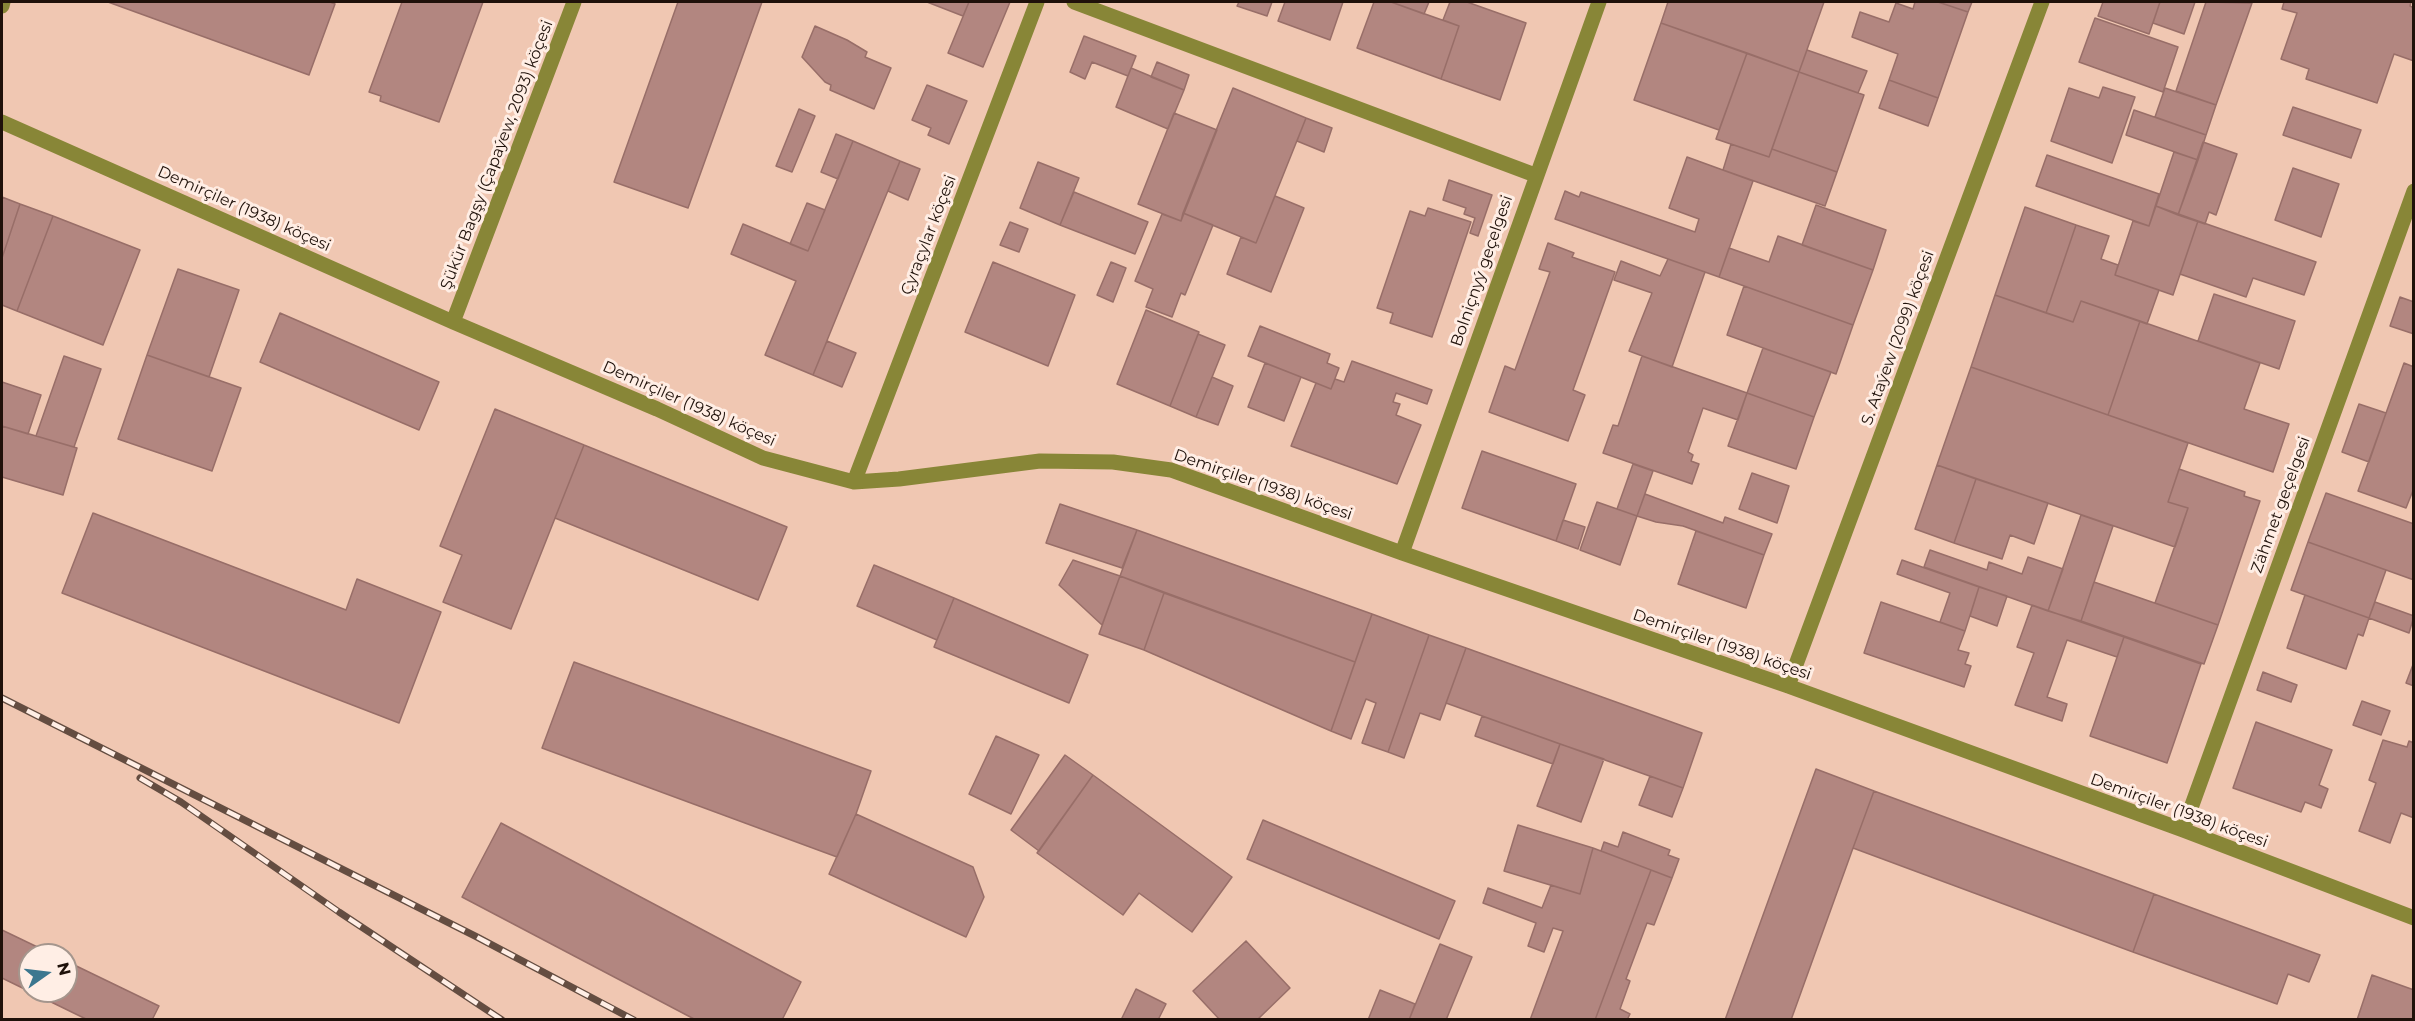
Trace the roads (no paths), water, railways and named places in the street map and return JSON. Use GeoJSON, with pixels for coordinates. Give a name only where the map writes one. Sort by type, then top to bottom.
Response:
{"type":"FeatureCollection","features":[{"type":"Feature","properties":{"kind":"street"},"geometry":{"type":"LineString","coordinates":[[2,6],[3,2]]}},
{"type":"Feature","properties":{"kind":"street","name":"Şükür Bagşy (Çapaýew, 2093) köçesi"},"geometry":{"type":"LineString","coordinates":[[453,321],[574,2]]}},
{"type":"Feature","properties":{"kind":"street","name":"Çyraçylar köçesi"},"geometry":{"type":"LineString","coordinates":[[854,482],[1037,2]]}},
{"type":"Feature","properties":{"kind":"street"},"geometry":{"type":"LineString","coordinates":[[1074,2],[1535,175]]}},
{"type":"Feature","properties":{"kind":"street","name":"Bolniçnyý geçelgesi"},"geometry":{"type":"LineString","coordinates":[[1402,553],[1535,175],[1599,2]]}},
{"type":"Feature","properties":{"kind":"street","name":"S. Ataýew (2099) köçesi"},"geometry":{"type":"LineString","coordinates":[[1788,686],[2042,2]]}},
{"type":"Feature","properties":{"kind":"street","name":"Demirçiler (1938) köçesi"},"geometry":{"type":"LineString","coordinates":[[2,122],[657,409],[763,458],[854,482],[910,478],[1040,461],[1113,462],[1171,470],[1402,553],[1788,686],[2183,830],[2414,918]]}},
{"type":"Feature","properties":{"kind":"street","name":"Zähmet geçelgesi"},"geometry":{"type":"LineString","coordinates":[[2183,830],[2414,191]]}},
{"type":"Feature","properties":{"kind":"railway"},"geometry":{"type":"LineString","coordinates":[[2,698],[477,937],[634,1020]]}},
{"type":"Feature","properties":{"kind":"railway"},"geometry":{"type":"LineString","coordinates":[[140,778],[181,802],[339,912],[502,1020]]}}]}
